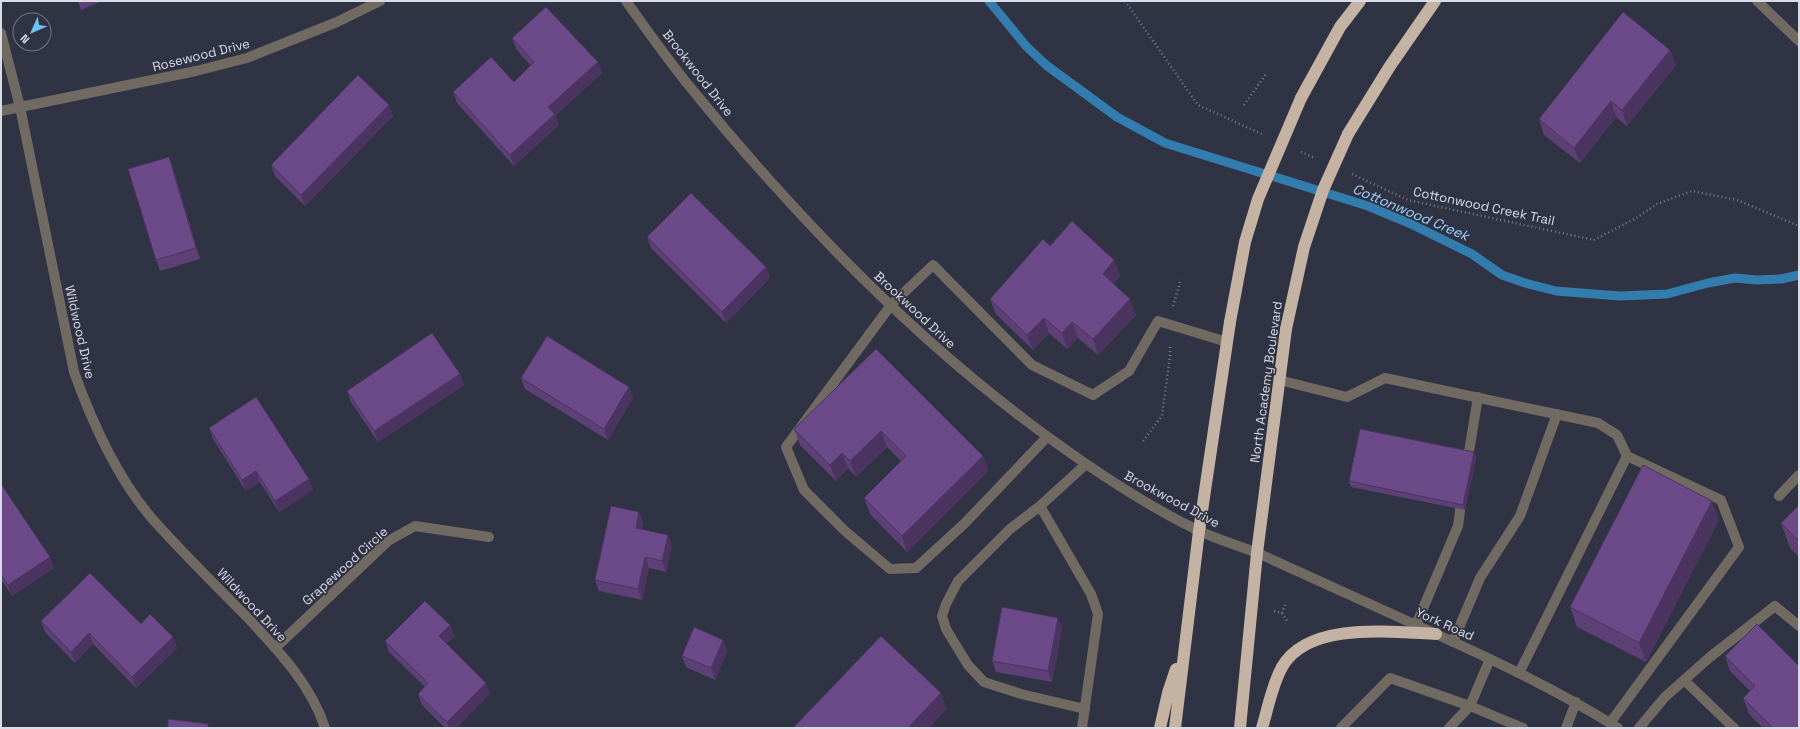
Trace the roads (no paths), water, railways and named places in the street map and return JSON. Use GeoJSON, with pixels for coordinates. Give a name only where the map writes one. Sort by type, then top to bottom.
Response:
{"type":"FeatureCollection","features":[{"type":"Feature","properties":{"kind":"highway"},"geometry":{"type":"LineString","coordinates":[[1175,728],[1199,531],[1230,322],[1245,242],[1258,199],[1301,98],[1340,27],[1360,1]]}},
{"type":"Feature","properties":{"kind":"highway","name":"North Academy Boulevard"},"geometry":{"type":"LineString","coordinates":[[1240,728],[1257,553],[1279,380],[1286,329],[1304,247],[1323,190],[1348,134],[1390,66],[1434,1]]}},
{"type":"Feature","properties":{"kind":"highway"},"geometry":{"type":"LineString","coordinates":[[1262,728],[1283,666],[1304,646],[1320,638],[1349,632],[1436,634]]}},
{"type":"Feature","properties":{"kind":"highway"},"geometry":{"type":"LineString","coordinates":[[1153,728],[1168,693],[1184,647]]}},
{"type":"Feature","properties":{"kind":"highway"},"geometry":{"type":"LineString","coordinates":[[1160,728],[1168,693]]}},
{"type":"Feature","properties":{"kind":"street","name":"Rosewood Drive"},"geometry":{"type":"LineString","coordinates":[[1,111],[196,71],[247,58],[337,22],[380,1]]}},
{"type":"Feature","properties":{"kind":"street","name":"Brookwood Drive"},"geometry":{"type":"LineString","coordinates":[[626,1],[688,84],[738,145],[813,229],[890,305],[939,350],[1002,404],[1122,489],[1199,531],[1257,553]]}},
{"type":"Feature","properties":{"kind":"street"},"geometry":{"type":"LineString","coordinates":[[1757,1],[1799,41]]}},
{"type":"Feature","properties":{"kind":"street","name":"Wildwood Drive"},"geometry":{"type":"LineString","coordinates":[[1,33],[20,107],[74,372],[91,417],[106,449],[129,486],[155,522],[275,648],[304,686],[321,714],[325,728]]}},
{"type":"Feature","properties":{"kind":"street"},"geometry":{"type":"LineString","coordinates":[[1047,437],[965,523],[916,568],[890,569],[845,531],[804,490],[786,447],[890,305],[933,265],[1032,365],[1093,395],[1129,371],[1158,321],[1227,342]]}},
{"type":"Feature","properties":{"kind":"street"},"geometry":{"type":"LineString","coordinates":[[1279,380],[1347,398],[1385,378],[1598,423],[1617,435],[1627,456],[1721,500],[1738,547],[1614,726]]}},
{"type":"Feature","properties":{"kind":"street"},"geometry":{"type":"LineString","coordinates":[[1466,471],[1478,397]]}},
{"type":"Feature","properties":{"kind":"street"},"geometry":{"type":"LineString","coordinates":[[1453,642],[1480,578],[1520,516],[1557,414]]}},
{"type":"Feature","properties":{"kind":"street"},"geometry":{"type":"LineString","coordinates":[[1519,673],[1627,456]]}},
{"type":"Feature","properties":{"kind":"street"},"geometry":{"type":"LineString","coordinates":[[1085,464],[1040,506],[1010,529],[958,581],[946,604],[942,616],[946,630],[968,665],[984,682],[1021,694],[1085,709]]}},
{"type":"Feature","properties":{"kind":"street"},"geometry":{"type":"LineString","coordinates":[[1779,496],[1799,475]]}},
{"type":"Feature","properties":{"kind":"street"},"geometry":{"type":"LineString","coordinates":[[1416,625],[1458,526],[1464,487]]}},
{"type":"Feature","properties":{"kind":"street"},"geometry":{"type":"LineString","coordinates":[[1040,506],[1091,594],[1098,614],[1082,728]]}},
{"type":"Feature","properties":{"kind":"street","name":"Grapewood Circle"},"geometry":{"type":"LineString","coordinates":[[275,648],[388,541],[415,526],[489,537]]}},
{"type":"Feature","properties":{"kind":"street","name":"York Road"},"geometry":{"type":"LineString","coordinates":[[1257,553],[1519,673],[1576,702],[1614,726]]}},
{"type":"Feature","properties":{"kind":"street"},"geometry":{"type":"LineString","coordinates":[[1639,728],[1665,697],[1722,648],[1775,606],[1799,626]]}},
{"type":"Feature","properties":{"kind":"street"},"geometry":{"type":"LineString","coordinates":[[1449,728],[1470,706],[1490,659]]}},
{"type":"Feature","properties":{"kind":"street"},"geometry":{"type":"LineString","coordinates":[[1341,728],[1390,678],[1470,706],[1523,728]]}},
{"type":"Feature","properties":{"kind":"street"},"geometry":{"type":"LineString","coordinates":[[1684,680],[1734,728]]}},
{"type":"Feature","properties":{"kind":"street"},"geometry":{"type":"LineString","coordinates":[[1566,728],[1576,702]]}},
{"type":"Feature","properties":{"kind":"waterway","name":"Cottonwood Creek"},"geometry":{"type":"LineString","coordinates":[[989,1],[1026,46],[1046,65],[1117,117],[1165,143],[1368,206],[1411,224],[1472,254],[1502,275],[1525,283],[1556,291],[1620,296],[1667,294],[1708,283],[1735,278],[1757,280],[1781,279],[1799,275]]}}]}
